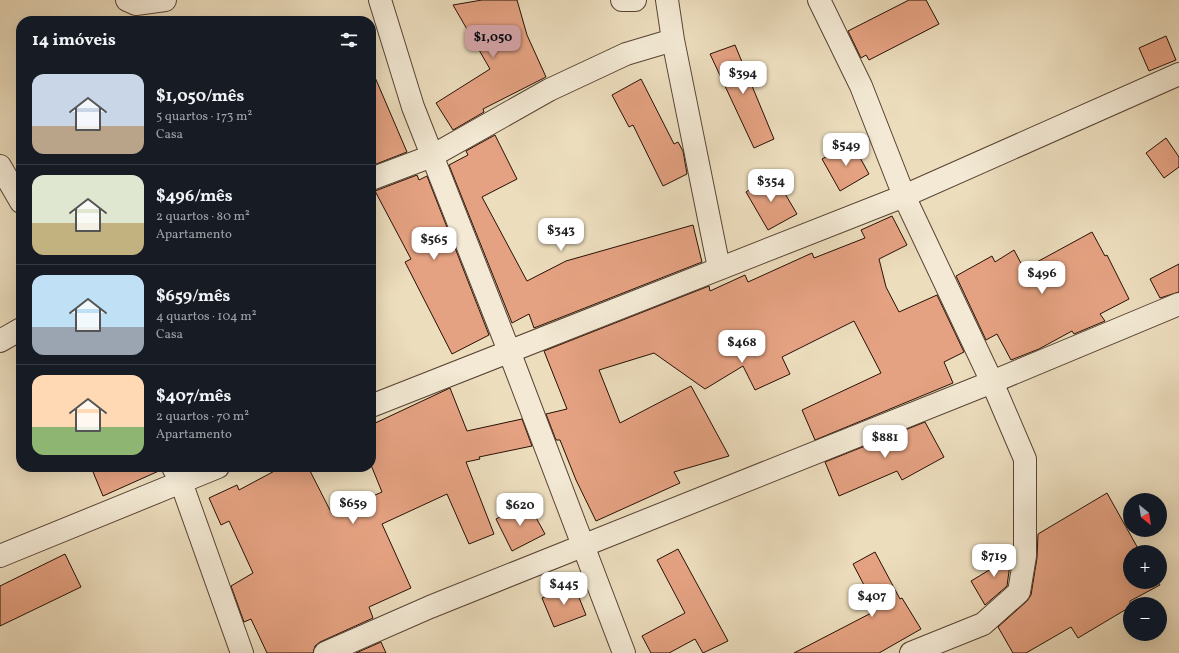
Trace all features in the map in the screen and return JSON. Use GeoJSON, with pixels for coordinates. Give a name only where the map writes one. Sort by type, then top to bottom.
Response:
{"type":"FeatureCollection","features":[{"type":"Feature","properties":{"kind":"street"},"geometry":{"type":"LineString","coordinates":[[127,0],[136,4],[165,0]]}},
{"type":"Feature","properties":{"kind":"street"},"geometry":{"type":"LineString","coordinates":[[380,0],[414,107],[432,156],[509,351],[624,653]]}},
{"type":"Feature","properties":{"kind":"street"},"geometry":{"type":"LineString","coordinates":[[622,0],[635,0]]}},
{"type":"Feature","properties":{"kind":"street"},"geometry":{"type":"LineString","coordinates":[[667,0],[673,40],[719,268]]}},
{"type":"Feature","properties":{"kind":"street"},"geometry":{"type":"LineString","coordinates":[[819,0],[861,86],[904,196],[992,382],[1025,459],[1024,556],[1019,592],[983,624],[910,653]]}},
{"type":"Feature","properties":{"kind":"street"},"geometry":{"type":"LineString","coordinates":[[376,177],[432,156],[549,90],[626,54],[673,40]]}},
{"type":"Feature","properties":{"kind":"street"},"geometry":{"type":"LineString","coordinates":[[376,404],[904,196],[1179,74]]}},
{"type":"Feature","properties":{"kind":"street"},"geometry":{"type":"LineString","coordinates":[[0,166],[16,193]]}},
{"type":"Feature","properties":{"kind":"street"},"geometry":{"type":"LineString","coordinates":[[325,653],[430,607],[992,382],[1179,304]]}},
{"type":"Feature","properties":{"kind":"street"},"geometry":{"type":"LineString","coordinates":[[0,341],[16,332]]}},
{"type":"Feature","properties":{"kind":"street"},"geometry":{"type":"LineString","coordinates":[[0,556],[177,474],[189,472]]}},
{"type":"Feature","properties":{"kind":"street"},"geometry":{"type":"LineString","coordinates":[[177,474],[242,653]]}},
{"type":"Feature","properties":{"kind":"building"},"geometry":{"type":"Polygon","coordinates":[[[482,0],[517,0],[527,35],[546,77],[483,109],[484,112],[453,130],[436,103],[490,69],[453,5],[482,0]]]}},
{"type":"Feature","properties":{"kind":"building"},"geometry":{"type":"Polygon","coordinates":[[[909,0],[926,0],[939,24],[869,60],[866,55],[861,58],[848,31],[909,0]]]}},
{"type":"Feature","properties":{"kind":"building"},"geometry":{"type":"Polygon","coordinates":[[[1166,36],[1176,60],[1149,71],[1139,48],[1166,36]]]}},
{"type":"Feature","properties":{"kind":"building"},"geometry":{"type":"Polygon","coordinates":[[[735,45],[774,139],[754,148],[710,54],[735,45]]]}},
{"type":"Feature","properties":{"kind":"building"},"geometry":{"type":"Polygon","coordinates":[[[641,79],[674,144],[678,142],[683,151],[687,174],[663,186],[633,125],[629,127],[612,95],[641,79]]]}},
{"type":"Feature","properties":{"kind":"building"},"geometry":{"type":"Polygon","coordinates":[[[376,80],[407,152],[376,164],[376,80]]]}},
{"type":"Feature","properties":{"kind":"building"},"geometry":{"type":"Polygon","coordinates":[[[495,135],[517,179],[482,197],[527,281],[566,261],[693,225],[702,262],[534,328],[529,314],[512,323],[449,165],[468,155],[466,151],[495,135]]]}},
{"type":"Feature","properties":{"kind":"building"},"geometry":{"type":"Polygon","coordinates":[[[1166,138],[1179,157],[1179,167],[1164,178],[1146,153],[1166,138]]]}},
{"type":"Feature","properties":{"kind":"building"},"geometry":{"type":"Polygon","coordinates":[[[852,143],[869,174],[840,191],[822,159],[852,143]]]}},
{"type":"Feature","properties":{"kind":"building"},"geometry":{"type":"Polygon","coordinates":[[[417,175],[419,180],[427,176],[489,335],[452,354],[405,262],[411,259],[376,191],[417,175]]]}},
{"type":"Feature","properties":{"kind":"building"},"geometry":{"type":"Polygon","coordinates":[[[774,175],[797,214],[768,230],[746,192],[774,175]]]}},
{"type":"Feature","properties":{"kind":"building"},"geometry":{"type":"Polygon","coordinates":[[[892,216],[907,245],[879,259],[886,287],[899,312],[937,295],[964,352],[944,362],[953,383],[815,440],[802,410],[881,373],[854,321],[782,357],[790,374],[755,390],[743,366],[705,389],[654,353],[599,370],[620,423],[691,386],[729,456],[674,472],[680,483],[596,521],[576,480],[560,440],[556,440],[546,414],[567,409],[544,351],[709,286],[710,291],[745,275],[748,282],[812,253],[814,258],[865,238],[861,230],[892,216]]]}},
{"type":"Feature","properties":{"kind":"building"},"geometry":{"type":"Polygon","coordinates":[[[1092,232],[1105,256],[1107,255],[1129,299],[1100,314],[1105,321],[1074,334],[1072,331],[1039,349],[1011,360],[997,334],[986,340],[956,276],[992,256],[995,262],[1014,250],[1024,269],[1092,232]]]}},
{"type":"Feature","properties":{"kind":"building"},"geometry":{"type":"Polygon","coordinates":[[[1179,264],[1179,292],[1160,298],[1150,279],[1179,264]]]}},
{"type":"Feature","properties":{"kind":"building"},"geometry":{"type":"Polygon","coordinates":[[[450,388],[467,431],[522,419],[532,446],[479,457],[480,459],[466,462],[494,534],[469,544],[447,494],[382,524],[411,588],[369,607],[373,618],[320,642],[315,646],[313,653],[267,653],[251,619],[244,622],[231,586],[253,573],[229,521],[221,525],[209,498],[237,485],[239,490],[273,472],[311,472],[332,514],[382,492],[374,472],[376,472],[376,423],[450,388]]]}},
{"type":"Feature","properties":{"kind":"building"},"geometry":{"type":"Polygon","coordinates":[[[925,422],[944,457],[902,480],[897,471],[839,496],[825,462],[925,422]]]}},
{"type":"Feature","properties":{"kind":"building"},"geometry":{"type":"Polygon","coordinates":[[[93,472],[157,472],[103,496],[93,472]]]}},
{"type":"Feature","properties":{"kind":"building"},"geometry":{"type":"Polygon","coordinates":[[[1107,493],[1123,522],[1123,537],[1132,537],[1136,545],[1123,545],[1123,589],[1152,589],[1138,597],[1123,597],[1123,611],[1078,638],[1071,627],[1026,653],[1013,653],[998,627],[1027,601],[1031,595],[1037,558],[1038,534],[1107,493]]]}},
{"type":"Feature","properties":{"kind":"building"},"geometry":{"type":"Polygon","coordinates":[[[528,503],[545,534],[512,551],[496,519],[528,503]]]}},
{"type":"Feature","properties":{"kind":"building"},"geometry":{"type":"Polygon","coordinates":[[[678,549],[728,641],[703,653],[695,639],[669,653],[651,653],[642,636],[685,613],[657,560],[678,549]]]}},
{"type":"Feature","properties":{"kind":"building"},"geometry":{"type":"Polygon","coordinates":[[[1012,549],[1007,586],[985,605],[971,581],[991,569],[987,564],[1012,549]]]}},
{"type":"Feature","properties":{"kind":"building"},"geometry":{"type":"Polygon","coordinates":[[[875,552],[900,599],[902,598],[921,629],[879,653],[794,653],[877,610],[853,564],[875,552]]]}},
{"type":"Feature","properties":{"kind":"building"},"geometry":{"type":"Polygon","coordinates":[[[65,554],[81,587],[0,626],[0,586],[65,554]]]}},
{"type":"Feature","properties":{"kind":"building"},"geometry":{"type":"Polygon","coordinates":[[[574,585],[586,615],[554,627],[542,598],[574,585]]]}},
{"type":"Feature","properties":{"kind":"building"},"geometry":{"type":"Polygon","coordinates":[[[381,642],[386,653],[356,653],[381,642]]]}}]}
